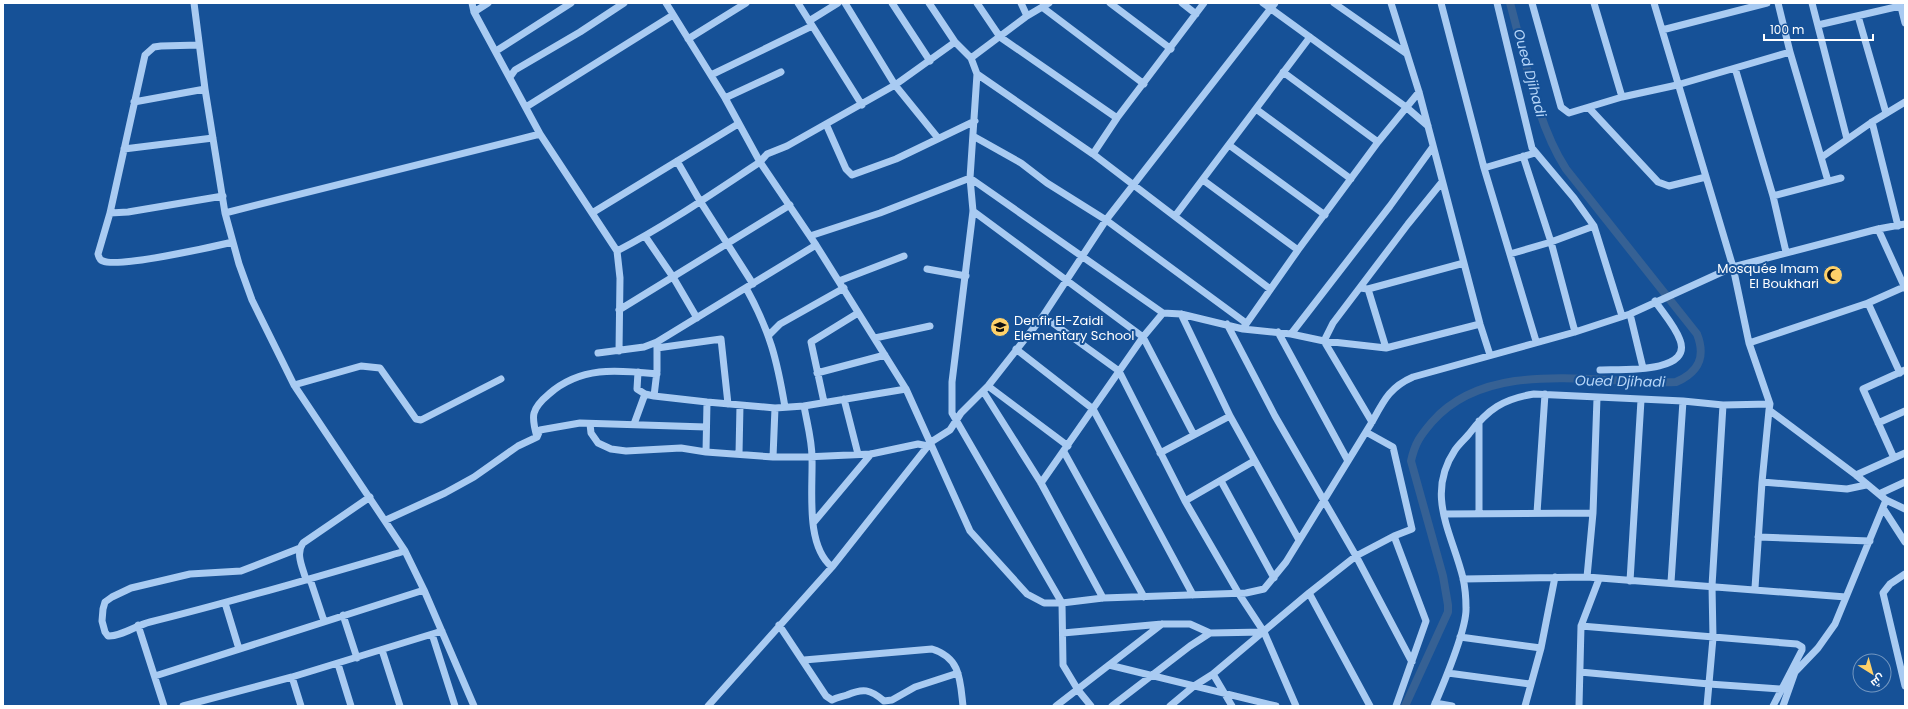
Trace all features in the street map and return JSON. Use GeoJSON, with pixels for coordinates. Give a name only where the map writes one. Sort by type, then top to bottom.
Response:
{"type":"FeatureCollection","features":[{"type":"Feature","properties":{"kind":"street"},"geometry":{"type":"LineString","coordinates":[[194,3],[205,89],[225,214],[252,300],[294,385],[386,520],[405,551],[442,630],[474,706]]}},
{"type":"Feature","properties":{"kind":"street"},"geometry":{"type":"LineString","coordinates":[[472,3],[474,12],[540,134],[617,251],[620,278],[619,351]]}},
{"type":"Feature","properties":{"kind":"street"},"geometry":{"type":"LineString","coordinates":[[474,12],[488,3]]}},
{"type":"Feature","properties":{"kind":"street"},"geometry":{"type":"LineString","coordinates":[[496,51],[571,3]]}},
{"type":"Feature","properties":{"kind":"street"},"geometry":{"type":"LineString","coordinates":[[510,77],[515,70],[624,3]]}},
{"type":"Feature","properties":{"kind":"street"},"geometry":{"type":"LineString","coordinates":[[666,3],[725,98],[760,162],[839,280],[906,389],[929,444],[964,519],[984,548],[1027,594],[1044,603],[1062,603],[1103,598],[1239,594],[1264,589],[1286,562],[1372,422],[1383,400],[1400,382],[1536,341],[1575,332],[1630,314],[1733,267],[1786,252],[1878,229],[1901,225],[1872,122]]}},
{"type":"Feature","properties":{"kind":"street"},"geometry":{"type":"LineString","coordinates":[[688,39],[746,3]]}},
{"type":"Feature","properties":{"kind":"street"},"geometry":{"type":"LineString","coordinates":[[798,3],[862,105]]}},
{"type":"Feature","properties":{"kind":"street"},"geometry":{"type":"LineString","coordinates":[[711,75],[810,24],[838,3]]}},
{"type":"Feature","properties":{"kind":"street"},"geometry":{"type":"LineString","coordinates":[[845,3],[895,85],[938,138]]}},
{"type":"Feature","properties":{"kind":"street"},"geometry":{"type":"LineString","coordinates":[[892,3],[930,61]]}},
{"type":"Feature","properties":{"kind":"street"},"geometry":{"type":"LineString","coordinates":[[929,3],[955,42],[971,58],[977,74],[970,178],[973,211],[952,382],[952,413],[1062,603],[1063,665],[1078,690],[1091,706]]}},
{"type":"Feature","properties":{"kind":"street"},"geometry":{"type":"LineString","coordinates":[[977,3],[1000,37],[1117,118]]}},
{"type":"Feature","properties":{"kind":"street"},"geometry":{"type":"LineString","coordinates":[[1021,3],[1027,16]]}},
{"type":"Feature","properties":{"kind":"street"},"geometry":{"type":"LineString","coordinates":[[971,58],[1027,16],[1049,3]]}},
{"type":"Feature","properties":{"kind":"street"},"geometry":{"type":"LineString","coordinates":[[1110,3],[1171,49]]}},
{"type":"Feature","properties":{"kind":"street"},"geometry":{"type":"LineString","coordinates":[[1182,3],[1196,14]]}},
{"type":"Feature","properties":{"kind":"street"},"geometry":{"type":"LineString","coordinates":[[1093,154],[1117,118],[1171,49],[1204,3]]}},
{"type":"Feature","properties":{"kind":"street"},"geometry":{"type":"LineString","coordinates":[[1263,3],[1273,6],[1310,37],[1406,107],[1428,127]]}},
{"type":"Feature","properties":{"kind":"street"},"geometry":{"type":"LineString","coordinates":[[1334,3],[1407,54]]}},
{"type":"Feature","properties":{"kind":"street"},"geometry":{"type":"LineString","coordinates":[[1391,3],[1419,92],[1432,148],[1480,324],[1490,355]]}},
{"type":"Feature","properties":{"kind":"street"},"geometry":{"type":"LineString","coordinates":[[1441,3],[1484,168],[1536,341]]}},
{"type":"Feature","properties":{"kind":"street"},"geometry":{"type":"LineString","coordinates":[[1498,3],[1529,138],[1535,153],[1574,198],[1594,226],[1622,316]]}},
{"type":"Feature","properties":{"kind":"street"},"geometry":{"type":"LineString","coordinates":[[1532,3],[1561,107],[1569,113],[1589,108],[1622,96],[1677,85],[1790,52]]}},
{"type":"Feature","properties":{"kind":"street"},"geometry":{"type":"LineString","coordinates":[[1594,3],[1622,96]]}},
{"type":"Feature","properties":{"kind":"street"},"geometry":{"type":"LineString","coordinates":[[1654,3],[1677,85],[1733,267],[1749,343],[1769,408],[1762,482],[1755,588]]}},
{"type":"Feature","properties":{"kind":"street"},"geometry":{"type":"LineString","coordinates":[[1662,30],[1767,3]]}},
{"type":"Feature","properties":{"kind":"street"},"geometry":{"type":"LineString","coordinates":[[1778,3],[1790,52],[1828,181]]}},
{"type":"Feature","properties":{"kind":"street"},"geometry":{"type":"LineString","coordinates":[[1812,3],[1847,140]]}},
{"type":"Feature","properties":{"kind":"street"},"geometry":{"type":"LineString","coordinates":[[1818,25],[1858,16],[1900,4],[1905,23]]}},
{"type":"Feature","properties":{"kind":"street"},"geometry":{"type":"LineString","coordinates":[[708,706],[832,567],[929,444],[950,430],[956,421],[986,388],[1043,316],[1106,220],[1273,6]]}},
{"type":"Feature","properties":{"kind":"street"},"geometry":{"type":"LineString","coordinates":[[1042,7],[1144,84]]}},
{"type":"Feature","properties":{"kind":"street"},"geometry":{"type":"LineString","coordinates":[[526,107],[673,15]]}},
{"type":"Feature","properties":{"kind":"street"},"geometry":{"type":"LineString","coordinates":[[1858,16],[1886,113]]}},
{"type":"Feature","properties":{"kind":"street"},"geometry":{"type":"LineString","coordinates":[[1175,216],[1282,72],[1310,37]]}},
{"type":"Feature","properties":{"kind":"street"},"geometry":{"type":"LineString","coordinates":[[617,251],[646,236],[760,162],[768,154],[787,146],[895,85],[955,42]]}},
{"type":"Feature","properties":{"kind":"street"},"geometry":{"type":"LineString","coordinates":[[199,45],[161,46],[149,50],[145,55],[110,213],[98,254],[103,262],[154,258],[233,242]]}},
{"type":"Feature","properties":{"kind":"street"},"geometry":{"type":"LineString","coordinates":[[1735,68],[1773,196],[1786,252]]}},
{"type":"Feature","properties":{"kind":"street"},"geometry":{"type":"LineString","coordinates":[[725,98],[781,72]]}},
{"type":"Feature","properties":{"kind":"street"},"geometry":{"type":"LineString","coordinates":[[1282,72],[1378,142]]}},
{"type":"Feature","properties":{"kind":"street"},"geometry":{"type":"LineString","coordinates":[[977,74],[1093,154],[1270,289]]}},
{"type":"Feature","properties":{"kind":"street"},"geometry":{"type":"LineString","coordinates":[[134,102],[205,89]]}},
{"type":"Feature","properties":{"kind":"street"},"geometry":{"type":"LineString","coordinates":[[1245,326],[1298,250],[1378,142],[1419,92]]}},
{"type":"Feature","properties":{"kind":"street"},"geometry":{"type":"LineString","coordinates":[[1822,157],[1872,122],[1905,102]]}},
{"type":"Feature","properties":{"kind":"street"},"geometry":{"type":"LineString","coordinates":[[1256,108],[1351,179]]}},
{"type":"Feature","properties":{"kind":"street"},"geometry":{"type":"LineString","coordinates":[[1589,108],[1658,182],[1669,186],[1706,177]]}},
{"type":"Feature","properties":{"kind":"street"},"geometry":{"type":"LineString","coordinates":[[826,124],[846,169],[852,175],[896,159],[975,121]]}},
{"type":"Feature","properties":{"kind":"street"},"geometry":{"type":"LineString","coordinates":[[592,213],[738,124]]}},
{"type":"Feature","properties":{"kind":"street"},"geometry":{"type":"LineString","coordinates":[[225,214],[540,134]]}},
{"type":"Feature","properties":{"kind":"street"},"geometry":{"type":"LineString","coordinates":[[973,136],[1021,163],[1047,182],[1106,220],[1245,326]]}},
{"type":"Feature","properties":{"kind":"street"},"geometry":{"type":"LineString","coordinates":[[124,150],[213,138]]}},
{"type":"Feature","properties":{"kind":"street"},"geometry":{"type":"LineString","coordinates":[[1229,145],[1325,215]]}},
{"type":"Feature","properties":{"kind":"street"},"geometry":{"type":"LineString","coordinates":[[1291,334],[1390,206],[1432,148]]}},
{"type":"Feature","properties":{"kind":"street"},"geometry":{"type":"LineString","coordinates":[[1484,168],[1535,153]]}},
{"type":"Feature","properties":{"kind":"street"},"geometry":{"type":"LineString","coordinates":[[1523,156],[1551,242],[1575,332]]}},
{"type":"Feature","properties":{"kind":"street"},"geometry":{"type":"LineString","coordinates":[[678,160],[700,201],[727,244],[750,286],[769,335],[776,359],[785,407]]}},
{"type":"Feature","properties":{"kind":"street"},"geometry":{"type":"LineString","coordinates":[[810,236],[880,213],[970,178]]}},
{"type":"Feature","properties":{"kind":"street"},"geometry":{"type":"LineString","coordinates":[[970,178],[1163,313],[1181,314],[1324,341],[1386,348],[1480,324]]}},
{"type":"Feature","properties":{"kind":"street"},"geometry":{"type":"LineString","coordinates":[[1773,196],[1841,178]]}},
{"type":"Feature","properties":{"kind":"street"},"geometry":{"type":"LineString","coordinates":[[1203,180],[1298,250]]}},
{"type":"Feature","properties":{"kind":"street"},"geometry":{"type":"LineString","coordinates":[[1324,341],[1333,323],[1408,224],[1442,182]]}},
{"type":"Feature","properties":{"kind":"street"},"geometry":{"type":"LineString","coordinates":[[110,213],[128,212],[222,196]]}},
{"type":"Feature","properties":{"kind":"street"},"geometry":{"type":"LineString","coordinates":[[619,310],[790,206]]}},
{"type":"Feature","properties":{"kind":"street"},"geometry":{"type":"LineString","coordinates":[[973,211],[1143,337],[1194,435]]}},
{"type":"Feature","properties":{"kind":"street"},"geometry":{"type":"LineString","coordinates":[[1510,254],[1551,242],[1594,226]]}},
{"type":"Feature","properties":{"kind":"street"},"geometry":{"type":"LineString","coordinates":[[1749,343],[1868,303],[1905,288],[1878,229]]}},
{"type":"Feature","properties":{"kind":"street"},"geometry":{"type":"LineString","coordinates":[[646,236],[673,277],[697,318]]}},
{"type":"Feature","properties":{"kind":"street"},"geometry":{"type":"LineString","coordinates":[[657,345],[697,318],[816,245]]}},
{"type":"Feature","properties":{"kind":"street"},"geometry":{"type":"LineString","coordinates":[[839,280],[904,256]]}},
{"type":"Feature","properties":{"kind":"street"},"geometry":{"type":"LineString","coordinates":[[1360,288],[1368,289],[1464,262]]}},
{"type":"Feature","properties":{"kind":"street"},"geometry":{"type":"LineString","coordinates":[[927,269],[966,276]]}},
{"type":"Feature","properties":{"kind":"street"},"geometry":{"type":"LineString","coordinates":[[769,335],[780,324],[844,288]]}},
{"type":"Feature","properties":{"kind":"street"},"geometry":{"type":"LineString","coordinates":[[1368,289],[1386,348]]}},
{"type":"Feature","properties":{"kind":"street"},"geometry":{"type":"LineString","coordinates":[[1600,370],[1643,368],[1667,364],[1677,357],[1682,350],[1680,340],[1658,300]]}},
{"type":"Feature","properties":{"kind":"street"},"geometry":{"type":"LineString","coordinates":[[1868,303],[1902,372],[1863,390],[1894,458]]}},
{"type":"Feature","properties":{"kind":"street"},"geometry":{"type":"LineString","coordinates":[[824,402],[811,342],[858,313]]}},
{"type":"Feature","properties":{"kind":"street"},"geometry":{"type":"LineString","coordinates":[[1041,483],[1143,337],[1163,313]]}},
{"type":"Feature","properties":{"kind":"street"},"geometry":{"type":"LineString","coordinates":[[1181,314],[1230,416],[1299,540]]}},
{"type":"Feature","properties":{"kind":"street"},"geometry":{"type":"LineString","coordinates":[[1630,314],[1643,368]]}},
{"type":"Feature","properties":{"kind":"street"},"geometry":{"type":"LineString","coordinates":[[1043,316],[1119,371],[1186,501],[1239,594],[1264,632],[1296,706]]}},
{"type":"Feature","properties":{"kind":"street"},"geometry":{"type":"LineString","coordinates":[[1228,324],[1275,416],[1356,556],[1412,662]]}},
{"type":"Feature","properties":{"kind":"street"},"geometry":{"type":"LineString","coordinates":[[875,338],[930,326]]}},
{"type":"Feature","properties":{"kind":"street"},"geometry":{"type":"LineString","coordinates":[[1278,332],[1348,461]]}},
{"type":"Feature","properties":{"kind":"street"},"geometry":{"type":"LineString","coordinates":[[598,353],[657,345],[721,339],[728,404]]}},
{"type":"Feature","properties":{"kind":"street"},"geometry":{"type":"LineString","coordinates":[[1324,341],[1372,422]]}},
{"type":"Feature","properties":{"kind":"street"},"geometry":{"type":"LineString","coordinates":[[654,396],[657,374],[657,345]]}},
{"type":"Feature","properties":{"kind":"street"},"geometry":{"type":"LineString","coordinates":[[1016,349],[1093,408],[1193,595]]}},
{"type":"Feature","properties":{"kind":"street"},"geometry":{"type":"LineString","coordinates":[[817,374],[885,355]]}},
{"type":"Feature","properties":{"kind":"street"},"geometry":{"type":"LineString","coordinates":[[294,385],[361,366],[380,368],[416,419],[421,420],[501,379]]}},
{"type":"Feature","properties":{"kind":"street"},"geometry":{"type":"LineString","coordinates":[[537,437],[532,416],[536,407],[560,384],[588,373],[638,372],[657,374]]}},
{"type":"Feature","properties":{"kind":"street"},"geometry":{"type":"LineString","coordinates":[[638,372],[636,387],[638,391],[645,394],[707,402],[776,408],[804,406],[906,389]]}},
{"type":"Feature","properties":{"kind":"street"},"geometry":{"type":"LineString","coordinates":[[986,388],[1066,449],[1144,597]]}},
{"type":"Feature","properties":{"kind":"street"},"geometry":{"type":"LineString","coordinates":[[986,388],[1041,483],[1103,598]]}},
{"type":"Feature","properties":{"kind":"street"},"geometry":{"type":"LineString","coordinates":[[634,424],[645,394]]}},
{"type":"Feature","properties":{"kind":"street"},"geometry":{"type":"LineString","coordinates":[[1452,706],[1435,705],[1460,637],[1466,610],[1464,579],[1447,530],[1441,488],[1446,470],[1456,450],[1479,421],[1490,410],[1513,398],[1534,394],[1545,394],[1769,408],[1886,500],[1905,509]]}},
{"type":"Feature","properties":{"kind":"street"},"geometry":{"type":"LineString","coordinates":[[1537,513],[1545,394]]}},
{"type":"Feature","properties":{"kind":"street"},"geometry":{"type":"LineString","coordinates":[[1587,577],[1593,513],[1597,398]]}},
{"type":"Feature","properties":{"kind":"street"},"geometry":{"type":"LineString","coordinates":[[844,399],[858,454]]}},
{"type":"Feature","properties":{"kind":"street"},"geometry":{"type":"LineString","coordinates":[[1630,581],[1641,400]]}},
{"type":"Feature","properties":{"kind":"street"},"geometry":{"type":"LineString","coordinates":[[706,452],[707,402]]}},
{"type":"Feature","properties":{"kind":"street"},"geometry":{"type":"LineString","coordinates":[[1671,582],[1683,402]]}},
{"type":"Feature","properties":{"kind":"street"},"geometry":{"type":"LineString","coordinates":[[738,454],[740,405]]}},
{"type":"Feature","properties":{"kind":"street"},"geometry":{"type":"LineString","coordinates":[[1707,706],[1713,638],[1712,586],[1723,405]]}},
{"type":"Feature","properties":{"kind":"street"},"geometry":{"type":"LineString","coordinates":[[804,406],[812,457],[811,500],[814,522],[818,543],[823,556],[832,567]]}},
{"type":"Feature","properties":{"kind":"street"},"geometry":{"type":"LineString","coordinates":[[773,457],[776,408]]}},
{"type":"Feature","properties":{"kind":"street"},"geometry":{"type":"LineString","coordinates":[[1878,423],[1905,411]]}},
{"type":"Feature","properties":{"kind":"street"},"geometry":{"type":"LineString","coordinates":[[1160,453],[1230,416]]}},
{"type":"Feature","properties":{"kind":"street"},"geometry":{"type":"LineString","coordinates":[[1479,421],[1479,513]]}},
{"type":"Feature","properties":{"kind":"street"},"geometry":{"type":"LineString","coordinates":[[386,520],[468,480],[518,446],[537,437],[540,430],[572,423],[706,427]]}},
{"type":"Feature","properties":{"kind":"street"},"geometry":{"type":"LineString","coordinates":[[590,424],[591,433],[598,443],[611,449],[626,451],[681,448],[706,452],[773,457],[812,457],[872,454],[918,444],[929,444]]}},
{"type":"Feature","properties":{"kind":"street"},"geometry":{"type":"LineString","coordinates":[[1170,706],[1194,686],[1213,674],[1308,593],[1356,556],[1394,536],[1412,529],[1393,447],[1366,432]]}},
{"type":"Feature","properties":{"kind":"street"},"geometry":{"type":"LineString","coordinates":[[1856,475],[1905,453]]}},
{"type":"Feature","properties":{"kind":"street"},"geometry":{"type":"LineString","coordinates":[[814,522],[872,454]]}},
{"type":"Feature","properties":{"kind":"street"},"geometry":{"type":"LineString","coordinates":[[1186,501],[1254,461]]}},
{"type":"Feature","properties":{"kind":"street"},"geometry":{"type":"LineString","coordinates":[[1220,481],[1274,578]]}},
{"type":"Feature","properties":{"kind":"street"},"geometry":{"type":"LineString","coordinates":[[1762,482],[1848,489],[1866,485]]}},
{"type":"Feature","properties":{"kind":"street"},"geometry":{"type":"LineString","coordinates":[[1879,494],[1905,482]]}},
{"type":"Feature","properties":{"kind":"street"},"geometry":{"type":"LineString","coordinates":[[370,497],[312,536],[300,548],[241,571],[190,574],[130,588],[112,597],[105,602],[102,609],[102,621],[105,632],[108,636],[113,636],[138,625],[225,604],[405,551]]}},
{"type":"Feature","properties":{"kind":"street"},"geometry":{"type":"LineString","coordinates":[[1783,706],[1796,672],[1818,648],[1835,624],[1886,500]]}},
{"type":"Feature","properties":{"kind":"street"},"geometry":{"type":"LineString","coordinates":[[1883,508],[1905,542]]}},
{"type":"Feature","properties":{"kind":"street"},"geometry":{"type":"LineString","coordinates":[[1444,514],[1593,513]]}},
{"type":"Feature","properties":{"kind":"street"},"geometry":{"type":"LineString","coordinates":[[1394,536],[1426,621],[1396,706]]}},
{"type":"Feature","properties":{"kind":"street"},"geometry":{"type":"LineString","coordinates":[[1758,537],[1870,541]]}},
{"type":"Feature","properties":{"kind":"street"},"geometry":{"type":"LineString","coordinates":[[300,548],[299,556],[324,622]]}},
{"type":"Feature","properties":{"kind":"street"},"geometry":{"type":"LineString","coordinates":[[1905,574],[1890,584],[1884,593],[1905,686]]}},
{"type":"Feature","properties":{"kind":"street"},"geometry":{"type":"LineString","coordinates":[[1524,706],[1541,648],[1556,577]]}},
{"type":"Feature","properties":{"kind":"street"},"geometry":{"type":"LineString","coordinates":[[1464,579],[1587,577],[1599,579],[1755,588],[1846,597]]}},
{"type":"Feature","properties":{"kind":"street"},"geometry":{"type":"LineString","coordinates":[[1579,706],[1581,626],[1599,579]]}},
{"type":"Feature","properties":{"kind":"street"},"geometry":{"type":"LineString","coordinates":[[155,676],[424,590]]}},
{"type":"Feature","properties":{"kind":"street"},"geometry":{"type":"LineString","coordinates":[[1308,593],[1370,706]]}},
{"type":"Feature","properties":{"kind":"street"},"geometry":{"type":"LineString","coordinates":[[225,604],[239,649]]}},
{"type":"Feature","properties":{"kind":"street"},"geometry":{"type":"LineString","coordinates":[[343,615],[357,658]]}},
{"type":"Feature","properties":{"kind":"street"},"geometry":{"type":"LineString","coordinates":[[1063,633],[1162,624],[1190,624],[1210,633],[1264,632]]}},
{"type":"Feature","properties":{"kind":"street"},"geometry":{"type":"LineString","coordinates":[[1056,706],[1162,624]]}},
{"type":"Feature","properties":{"kind":"street"},"geometry":{"type":"LineString","coordinates":[[138,625],[164,706]]}},
{"type":"Feature","properties":{"kind":"street"},"geometry":{"type":"LineString","coordinates":[[779,625],[804,660],[823,691],[832,700],[854,692],[867,690],[875,693],[884,701],[892,700],[916,687],[958,673]]}},
{"type":"Feature","properties":{"kind":"street"},"geometry":{"type":"LineString","coordinates":[[1581,626],[1713,638],[1765,641],[1800,646],[1802,650],[1780,689],[1773,706]]}},
{"type":"Feature","properties":{"kind":"street"},"geometry":{"type":"LineString","coordinates":[[182,706],[338,664],[442,630]]}},
{"type":"Feature","properties":{"kind":"street"},"geometry":{"type":"LineString","coordinates":[[1112,706],[1190,646],[1210,633]]}},
{"type":"Feature","properties":{"kind":"street"},"geometry":{"type":"LineString","coordinates":[[432,634],[455,706]]}},
{"type":"Feature","properties":{"kind":"street"},"geometry":{"type":"LineString","coordinates":[[1460,637],[1541,648]]}},
{"type":"Feature","properties":{"kind":"street"},"geometry":{"type":"LineString","coordinates":[[804,660],[932,649],[943,653],[950,658],[958,673],[963,706]]}},
{"type":"Feature","properties":{"kind":"street"},"geometry":{"type":"LineString","coordinates":[[382,650],[400,706]]}},
{"type":"Feature","properties":{"kind":"street"},"geometry":{"type":"LineString","coordinates":[[338,664],[351,706]]}},
{"type":"Feature","properties":{"kind":"street"},"geometry":{"type":"LineString","coordinates":[[1109,665],[1226,695],[1276,706]]}},
{"type":"Feature","properties":{"kind":"street"},"geometry":{"type":"LineString","coordinates":[[1580,672],[1780,689]]}},
{"type":"Feature","properties":{"kind":"street"},"geometry":{"type":"LineString","coordinates":[[1448,673],[1530,684]]}},
{"type":"Feature","properties":{"kind":"street"},"geometry":{"type":"LineString","coordinates":[[1213,674],[1232,706]]}},
{"type":"Feature","properties":{"kind":"street"},"geometry":{"type":"LineString","coordinates":[[292,677],[301,706]]}},
{"type":"Feature","properties":{"kind":"waterway","name":"Oued Djihadi"},"geometry":{"type":"LineString","coordinates":[[1405,706],[1448,612],[1443,576],[1411,461],[1414,449],[1424,431],[1456,401],[1484,388],[1514,381],[1547,378],[1676,382],[1690,374],[1698,363],[1700,357],[1700,342],[1697,334],[1566,169],[1556,151],[1532,89],[1510,3]]}},
{"type":"Feature","properties":{"kind":"place","name":"Mosquée Imam El Boukhari"},"geometry":{"type":"Point","coordinates":[1833,275]}},
{"type":"Feature","properties":{"kind":"place","name":"Denfir El-Zaidi Elementary School"},"geometry":{"type":"Point","coordinates":[1000,327]}}]}
